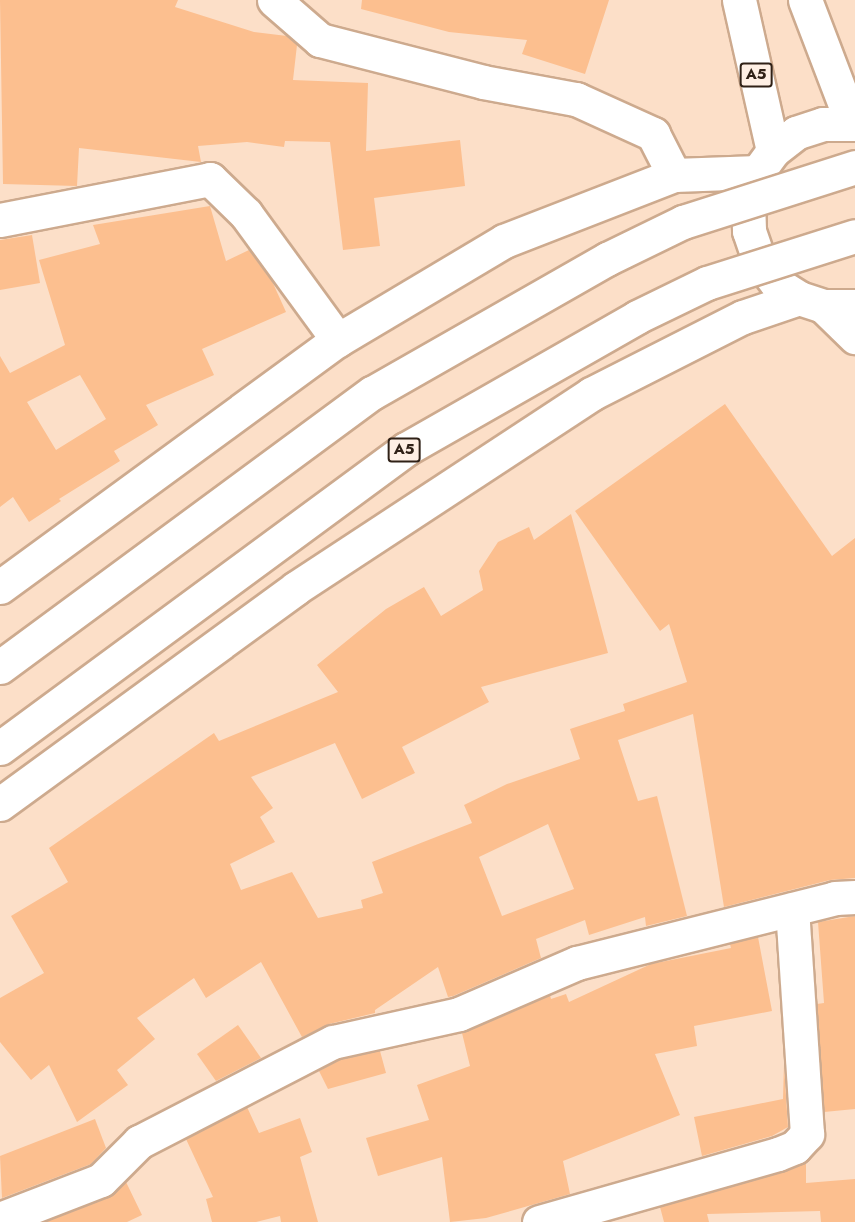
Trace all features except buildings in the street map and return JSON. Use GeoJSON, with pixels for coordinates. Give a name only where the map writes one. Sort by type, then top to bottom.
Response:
{"type":"FeatureCollection","features":[{"type":"Feature","properties":{"kind":"main road"},"geometry":{"type":"LineString","coordinates":[[274,0],[320,40],[483,82],[576,99],[653,134],[674,175]]}},
{"type":"Feature","properties":{"kind":"main road","name":"A5"},"geometry":{"type":"LineString","coordinates":[[740,0],[765,161]]}},
{"type":"Feature","properties":{"kind":"main road"},"geometry":{"type":"LineString","coordinates":[[806,0],[853,123],[823,124],[796,133],[765,161],[748,201],[749,231],[759,260],[777,284],[826,303],[855,337]]}},
{"type":"Feature","properties":{"kind":"main road"},"geometry":{"type":"LineString","coordinates":[[0,587],[338,340],[504,241],[674,175],[765,161]]}},
{"type":"Feature","properties":{"kind":"main road"},"geometry":{"type":"LineString","coordinates":[[0,667],[372,393],[607,259],[683,222],[855,167]]}},
{"type":"Feature","properties":{"kind":"main road"},"geometry":{"type":"LineString","coordinates":[[0,220],[210,179],[246,214],[338,340]]}},
{"type":"Feature","properties":{"kind":"main road","name":"A5"},"geometry":{"type":"LineString","coordinates":[[0,748],[406,449],[637,317],[707,283],[855,236]]}},
{"type":"Feature","properties":{"kind":"main road"},"geometry":{"type":"LineString","coordinates":[[0,804],[296,588],[591,393],[743,317],[826,303]]}},
{"type":"Feature","properties":{"kind":"main road"},"geometry":{"type":"LineString","coordinates":[[0,1219],[101,1180],[138,1142],[333,1042],[459,1014],[577,963],[792,909],[855,897]]}},
{"type":"Feature","properties":{"kind":"main road"},"geometry":{"type":"LineString","coordinates":[[539,1222],[778,1155],[795,1147],[807,1134],[792,909]]}}]}
